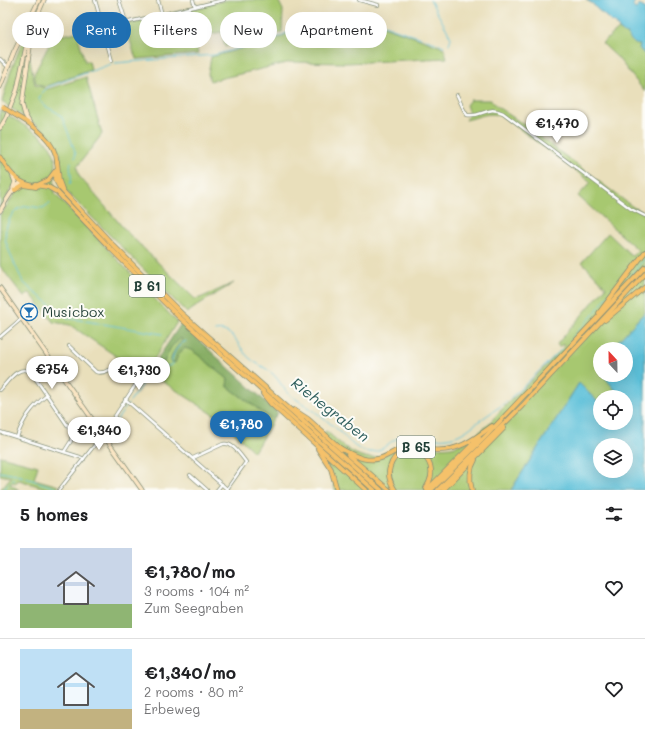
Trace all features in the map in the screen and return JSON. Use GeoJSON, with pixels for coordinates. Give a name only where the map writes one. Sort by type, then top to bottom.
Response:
{"type":"FeatureCollection","features":[{"type":"Feature","properties":{"kind":"highway"},"geometry":{"type":"LineString","coordinates":[[57,161],[59,180],[64,193]]}},
{"type":"Feature","properties":{"kind":"highway","name":"B 61"},"geometry":{"type":"LineString","coordinates":[[56,170],[56,182],[64,193],[172,304],[381,490]]}},
{"type":"Feature","properties":{"kind":"highway"},"geometry":{"type":"LineString","coordinates":[[13,191],[23,185],[53,189]]}},
{"type":"Feature","properties":{"kind":"highway"},"geometry":{"type":"LineString","coordinates":[[35,185],[53,189]]}},
{"type":"Feature","properties":{"kind":"highway","name":"B 61"},"geometry":{"type":"LineString","coordinates":[[53,189],[137,276],[184,321],[374,490]]}},
{"type":"Feature","properties":{"kind":"highway"},"geometry":{"type":"LineString","coordinates":[[592,324],[645,252]]}},
{"type":"Feature","properties":{"kind":"highway","name":"B 65"},"geometry":{"type":"LineString","coordinates":[[282,402],[308,420],[340,448],[357,458],[371,460],[381,458],[409,446],[433,450],[449,450],[457,448],[473,441],[492,426],[522,395],[531,388],[645,267]]}},
{"type":"Feature","properties":{"kind":"highway"},"geometry":{"type":"LineString","coordinates":[[438,490],[522,406],[645,274]]}},
{"type":"Feature","properties":{"kind":"highway"},"geometry":{"type":"LineString","coordinates":[[596,328],[645,287]]}},
{"type":"Feature","properties":{"kind":"highway"},"geometry":{"type":"LineString","coordinates":[[253,383],[271,404],[366,490]]}},
{"type":"Feature","properties":{"kind":"highway"},"geometry":{"type":"LineString","coordinates":[[431,490],[488,434],[531,388]]}},
{"type":"Feature","properties":{"kind":"highway"},"geometry":{"type":"LineString","coordinates":[[443,490],[480,453],[522,406]]}},
{"type":"Feature","properties":{"kind":"highway"},"geometry":{"type":"LineString","coordinates":[[426,490],[492,426]]}},
{"type":"Feature","properties":{"kind":"highway"},"geometry":{"type":"LineString","coordinates":[[312,441],[331,469],[337,490]]}},
{"type":"Feature","properties":{"kind":"highway"},"geometry":{"type":"LineString","coordinates":[[340,448],[390,490]]}},
{"type":"Feature","properties":{"kind":"highway"},"geometry":{"type":"LineString","coordinates":[[395,490],[389,480],[392,462],[396,456],[410,451],[420,453],[428,459],[430,463],[432,476],[426,490]]}},
{"type":"Feature","properties":{"kind":"highway"},"geometry":{"type":"LineString","coordinates":[[472,490],[469,479],[470,472],[480,453]]}},
{"type":"Feature","properties":{"kind":"main road"},"geometry":{"type":"LineString","coordinates":[[0,87],[7,66],[39,0]]}},
{"type":"Feature","properties":{"kind":"main road"},"geometry":{"type":"LineString","coordinates":[[38,12],[44,0]]}},
{"type":"Feature","properties":{"kind":"main road"},"geometry":{"type":"LineString","coordinates":[[0,128],[6,118],[17,90],[26,48]]}},
{"type":"Feature","properties":{"kind":"main road"},"geometry":{"type":"LineString","coordinates":[[29,48],[22,100],[23,112],[33,127]]}},
{"type":"Feature","properties":{"kind":"main road"},"geometry":{"type":"LineString","coordinates":[[1,107],[33,127],[51,145],[57,161]]}},
{"type":"Feature","properties":{"kind":"main road"},"geometry":{"type":"LineString","coordinates":[[1,158],[15,182],[13,191]]}},
{"type":"Feature","properties":{"kind":"main road","name":"B 61"},"geometry":{"type":"LineString","coordinates":[[56,170],[57,161]]}},
{"type":"Feature","properties":{"kind":"main road"},"geometry":{"type":"LineString","coordinates":[[11,173],[22,182],[35,185],[41,184],[48,180],[56,170]]}},
{"type":"Feature","properties":{"kind":"main road"},"geometry":{"type":"LineString","coordinates":[[0,211],[13,191],[22,182]]}},
{"type":"Feature","properties":{"kind":"main road"},"geometry":{"type":"LineString","coordinates":[[1,291],[142,490]]}},
{"type":"Feature","properties":{"kind":"street"},"geometry":{"type":"LineString","coordinates":[[95,0],[98,12]]}},
{"type":"Feature","properties":{"kind":"street"},"geometry":{"type":"LineString","coordinates":[[119,0],[123,12]]}},
{"type":"Feature","properties":{"kind":"street"},"geometry":{"type":"LineString","coordinates":[[158,0],[161,12]]}},
{"type":"Feature","properties":{"kind":"street"},"geometry":{"type":"LineString","coordinates":[[193,0],[195,7]]}},
{"type":"Feature","properties":{"kind":"street"},"geometry":{"type":"LineString","coordinates":[[174,12],[224,0]]}},
{"type":"Feature","properties":{"kind":"street"},"geometry":{"type":"LineString","coordinates":[[359,0],[378,6]]}},
{"type":"Feature","properties":{"kind":"street"},"geometry":{"type":"LineString","coordinates":[[108,48],[112,61]]}},
{"type":"Feature","properties":{"kind":"street"},"geometry":{"type":"LineString","coordinates":[[0,59],[7,66]]}},
{"type":"Feature","properties":{"kind":"street"},"geometry":{"type":"LineString","coordinates":[[457,95],[465,113],[475,116],[492,110],[503,113],[631,209],[645,216]]}},
{"type":"Feature","properties":{"kind":"street"},"geometry":{"type":"LineString","coordinates":[[0,337],[21,319]]}},
{"type":"Feature","properties":{"kind":"street"},"geometry":{"type":"LineString","coordinates":[[59,490],[84,459],[140,378],[126,367],[122,366],[101,373],[96,372],[69,346]]}},
{"type":"Feature","properties":{"kind":"street"},"geometry":{"type":"LineString","coordinates":[[0,390],[18,371],[26,370],[31,372],[73,433],[71,441],[64,452]]}},
{"type":"Feature","properties":{"kind":"street"},"geometry":{"type":"LineString","coordinates":[[17,437],[22,422],[26,416],[47,395]]}},
{"type":"Feature","properties":{"kind":"street"},"geometry":{"type":"LineString","coordinates":[[125,399],[228,490],[246,462],[230,444],[223,444],[192,458]]}},
{"type":"Feature","properties":{"kind":"street"},"geometry":{"type":"LineString","coordinates":[[0,432],[84,459]]}},
{"type":"Feature","properties":{"kind":"street"},"geometry":{"type":"LineString","coordinates":[[190,475],[206,490]]}},
{"type":"Feature","properties":{"kind":"street"},"geometry":{"type":"LineString","coordinates":[[217,490],[222,484]]}},
{"type":"Feature","properties":{"kind":"green space"},"geometry":{"type":"Polygon","coordinates":[[[227,0],[278,0],[283,10],[282,32],[277,33],[277,12],[220,12],[220,32],[212,34],[212,12],[176,12],[227,0]]]}},
{"type":"Feature","properties":{"kind":"green space"},"geometry":{"type":"Polygon","coordinates":[[[139,21],[139,48],[197,48],[198,54],[136,59],[131,43],[131,23],[139,21]]]}},
{"type":"Feature","properties":{"kind":"green space"},"geometry":{"type":"Polygon","coordinates":[[[387,27],[444,48],[447,58],[347,63],[291,62],[210,81],[208,74],[211,57],[244,48],[277,48],[277,39],[285,35],[285,48],[387,48],[387,27]]]}},
{"type":"Feature","properties":{"kind":"green space"},"geometry":{"type":"Polygon","coordinates":[[[619,29],[624,33],[629,34],[640,45],[639,48],[645,55],[645,92],[618,58],[602,43],[619,29]]]}},
{"type":"Feature","properties":{"kind":"green space"},"geometry":{"type":"Polygon","coordinates":[[[72,33],[72,48],[81,48],[85,62],[89,61],[91,70],[44,87],[36,83],[34,74],[47,48],[64,48],[64,35],[72,33]]]}},
{"type":"Feature","properties":{"kind":"green space"},"geometry":{"type":"Polygon","coordinates":[[[20,48],[27,48],[35,85],[48,89],[86,77],[102,134],[77,167],[79,176],[126,231],[195,299],[234,283],[187,313],[66,191],[61,178],[60,154],[50,138],[41,128],[2,102],[11,70],[20,48]]]}},
{"type":"Feature","properties":{"kind":"green space"},"geometry":{"type":"Polygon","coordinates":[[[470,100],[491,100],[496,106],[520,122],[633,207],[645,213],[645,312],[617,342],[593,342],[593,382],[609,382],[615,390],[593,390],[593,397],[579,383],[511,490],[335,490],[330,471],[311,445],[326,431],[352,452],[367,457],[384,455],[406,444],[445,448],[468,440],[482,430],[564,347],[564,345],[561,345],[559,347],[557,344],[606,287],[582,262],[608,233],[632,256],[638,250],[578,196],[591,182],[502,116],[488,114],[466,120],[469,113],[466,105],[470,100]]]}},
{"type":"Feature","properties":{"kind":"green space"},"geometry":{"type":"Polygon","coordinates":[[[0,110],[41,136],[50,146],[54,154],[56,164],[54,176],[55,194],[177,322],[150,366],[141,373],[70,325],[53,322],[30,293],[24,297],[0,266],[0,215],[17,191],[13,186],[0,208],[0,110]]]}},
{"type":"Feature","properties":{"kind":"green space"},"geometry":{"type":"Polygon","coordinates":[[[181,324],[278,413],[273,420],[227,386],[228,379],[192,350],[185,348],[178,354],[175,363],[170,362],[174,350],[182,340],[181,338],[171,347],[162,365],[150,370],[181,324]]]}},
{"type":"Feature","properties":{"kind":"green space"},"geometry":{"type":"Polygon","coordinates":[[[181,338],[182,340],[175,363],[181,351],[185,348],[192,350],[228,379],[227,386],[273,420],[254,452],[219,418],[148,372],[165,361],[166,355],[171,347],[181,338]]]}},
{"type":"Feature","properties":{"kind":"green space"},"geometry":{"type":"Polygon","coordinates":[[[0,456],[38,466],[34,479],[59,486],[56,490],[51,490],[19,480],[10,484],[19,490],[0,490],[11,477],[0,475],[0,456]]]}},
{"type":"Feature","properties":{"kind":"water"},"geometry":{"type":"Polygon","coordinates":[[[586,0],[634,0],[634,8],[636,9],[639,5],[645,8],[645,55],[639,48],[640,45],[635,44],[628,37],[628,34],[624,33],[593,4],[586,0]]]}},
{"type":"Feature","properties":{"kind":"water"},"geometry":{"type":"Polygon","coordinates":[[[645,312],[645,490],[511,490],[579,383],[593,397],[593,430],[633,430],[633,390],[615,390],[609,382],[633,382],[633,342],[617,342],[645,312]]]}},
{"type":"Feature","properties":{"kind":"waterway"},"geometry":{"type":"LineString","coordinates":[[430,0],[451,38],[449,44]]}},
{"type":"Feature","properties":{"kind":"waterway"},"geometry":{"type":"LineString","coordinates":[[387,26],[444,46]]}},
{"type":"Feature","properties":{"kind":"waterway"},"geometry":{"type":"LineString","coordinates":[[115,63],[214,55],[276,38],[285,34]]}},
{"type":"Feature","properties":{"kind":"waterway"},"geometry":{"type":"LineString","coordinates":[[75,158],[74,149],[61,116],[44,105],[39,99],[41,94],[48,87],[111,64]]}},
{"type":"Feature","properties":{"kind":"waterway"},"geometry":{"type":"LineString","coordinates":[[70,184],[71,162]]}},
{"type":"Feature","properties":{"kind":"waterway"},"geometry":{"type":"LineString","coordinates":[[50,203],[43,208],[26,206],[16,210],[10,218],[6,228],[5,239],[23,282],[68,318],[162,334]]}},
{"type":"Feature","properties":{"kind":"waterway","name":"Riehegraben"},"geometry":{"type":"LineString","coordinates":[[631,275],[645,258]]}},
{"type":"Feature","properties":{"kind":"waterway","name":"Riehegraben"},"geometry":{"type":"LineString","coordinates":[[571,339],[593,315],[613,289]]}},
{"type":"Feature","properties":{"kind":"waterway","name":"Riehegraben"},"geometry":{"type":"LineString","coordinates":[[215,331],[226,332],[231,335],[248,357],[273,374],[290,395],[323,417],[358,448],[368,452],[378,451],[395,439],[406,435],[418,435],[442,439],[454,437],[463,433],[507,401],[562,349]]}},
{"type":"Feature","properties":{"kind":"waterway","name":"Riehegraben"},"geometry":{"type":"LineString","coordinates":[[155,369],[172,365],[172,358],[175,351],[186,341]]}},
{"type":"Feature","properties":{"kind":"waterway","name":"Riehegraben"},"geometry":{"type":"LineString","coordinates":[[130,401],[149,374]]}},
{"type":"Feature","properties":{"kind":"waterway","name":"Riehegraben"},"geometry":{"type":"LineString","coordinates":[[114,424],[128,404]]}},
{"type":"Feature","properties":{"kind":"waterway"},"geometry":{"type":"LineString","coordinates":[[0,472],[17,475],[56,488]]}},
{"type":"Feature","properties":{"kind":"waterway"},"geometry":{"type":"LineString","coordinates":[[3,490],[12,480],[14,480]]}},
{"type":"Feature","properties":{"kind":"place","name":"Musicbox"},"geometry":{"type":"Point","coordinates":[29,312]}}]}
